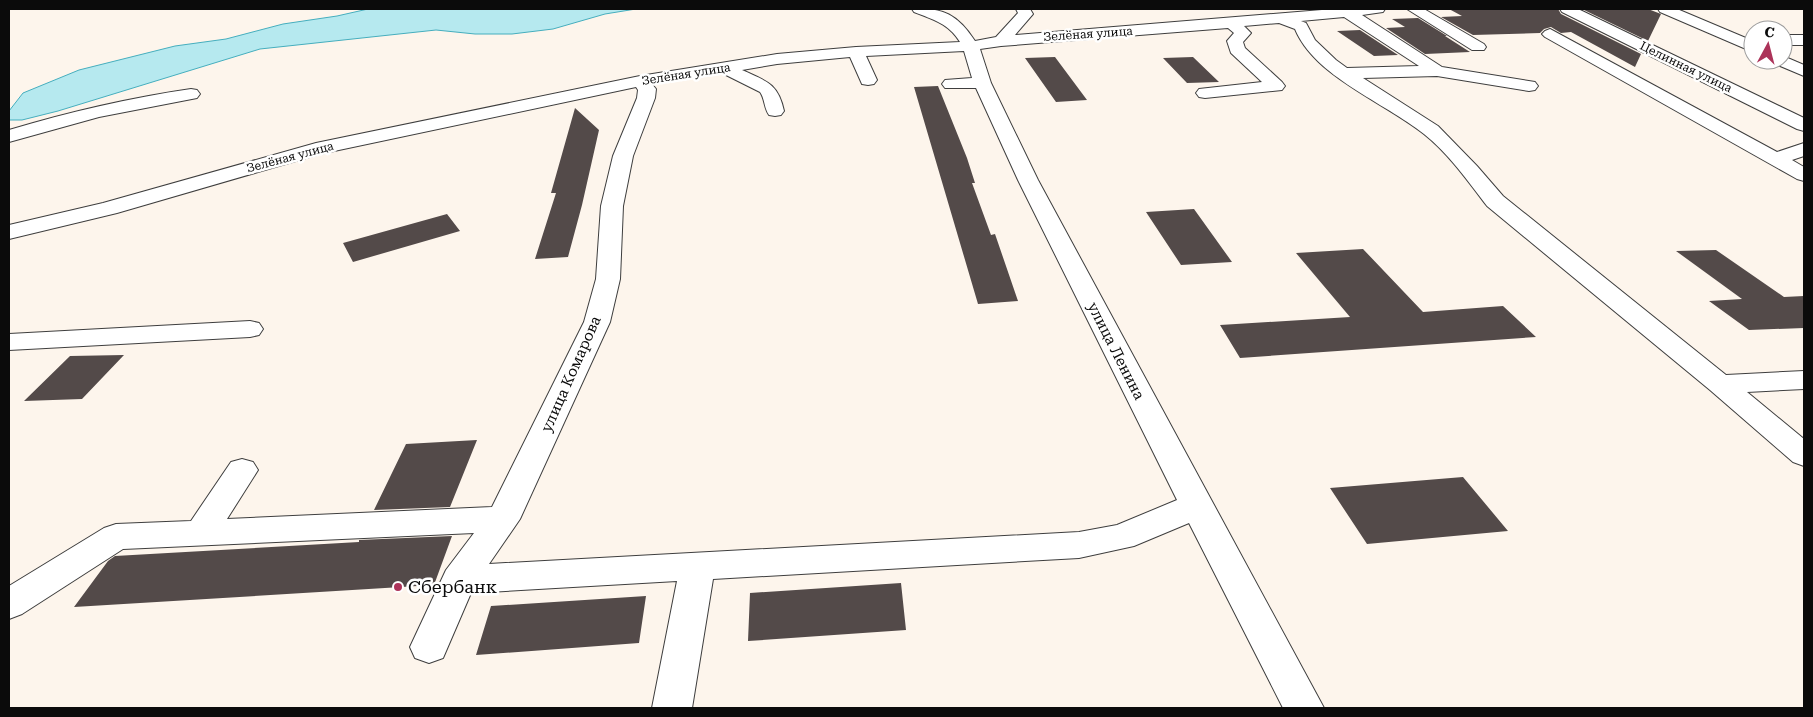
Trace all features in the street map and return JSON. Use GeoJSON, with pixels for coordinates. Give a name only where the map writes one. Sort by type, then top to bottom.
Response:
{"type":"FeatureCollection","features":[{"type":"Feature","properties":{"kind":"street","name":"улица Ленина"},"geometry":{"type":"LineString","coordinates":[[919,9],[948,20],[958,27],[971,46],[982,83],[1028,180],[1196,506],[1304,708]]}},
{"type":"Feature","properties":{"kind":"street"},"geometry":{"type":"LineString","coordinates":[[1001,41],[1026,14],[1023,9]]}},
{"type":"Feature","properties":{"kind":"street","name":"Зелёная улица"},"geometry":{"type":"LineString","coordinates":[[9,232],[109,208],[308,151],[413,127],[640,81],[723,67],[777,59],[856,52],[971,46],[1001,41],[1283,19],[1378,9]]}},
{"type":"Feature","properties":{"kind":"street"},"geometry":{"type":"LineString","coordinates":[[1414,9],[1478,47]]}},
{"type":"Feature","properties":{"kind":"street","name":"Целинная улица"},"geometry":{"type":"LineString","coordinates":[[1567,9],[1804,125]]}},
{"type":"Feature","properties":{"kind":"street"},"geometry":{"type":"LineString","coordinates":[[1665,9],[1743,42]]}},
{"type":"Feature","properties":{"kind":"street"},"geometry":{"type":"LineString","coordinates":[[1347,12],[1437,70]]}},
{"type":"Feature","properties":{"kind":"street"},"geometry":{"type":"LineString","coordinates":[[1283,19],[1301,26],[1308,42],[1342,73],[1432,130],[1495,200],[1804,455]]}},
{"type":"Feature","properties":{"kind":"street"},"geometry":{"type":"LineString","coordinates":[[1205,94],[1276,86],[1236,50],[1235,42],[1243,33],[1230,23]]}},
{"type":"Feature","properties":{"kind":"street"},"geometry":{"type":"LineString","coordinates":[[1550,34],[1804,175]]}},
{"type":"Feature","properties":{"kind":"street"},"geometry":{"type":"LineString","coordinates":[[856,52],[868,80]]}},
{"type":"Feature","properties":{"kind":"street"},"geometry":{"type":"LineString","coordinates":[[723,67],[766,88],[772,96],[775,111]]}},
{"type":"Feature","properties":{"kind":"street"},"geometry":{"type":"LineString","coordinates":[[1342,73],[1437,70],[1529,86]]}},
{"type":"Feature","properties":{"kind":"street","name":"улица Комарова"},"geometry":{"type":"LineString","coordinates":[[429,647],[460,580],[503,519],[597,322],[608,279],[612,206],[623,156],[646,98],[647,89],[640,81]]}},
{"type":"Feature","properties":{"kind":"street"},"geometry":{"type":"LineString","coordinates":[[951,84],[982,83]]}},
{"type":"Feature","properties":{"kind":"street"},"geometry":{"type":"LineString","coordinates":[[9,136],[49,123],[142,101],[192,94]]}},
{"type":"Feature","properties":{"kind":"street"},"geometry":{"type":"LineString","coordinates":[[1776,159],[1804,149]]}},
{"type":"Feature","properties":{"kind":"street"},"geometry":{"type":"LineString","coordinates":[[9,342],[250,329]]}},
{"type":"Feature","properties":{"kind":"street"},"geometry":{"type":"LineString","coordinates":[[1720,384],[1804,380]]}},
{"type":"Feature","properties":{"kind":"street"},"geometry":{"type":"LineString","coordinates":[[201,533],[242,470]]}},
{"type":"Feature","properties":{"kind":"street"},"geometry":{"type":"LineString","coordinates":[[460,580],[1079,545],[1122,537],[1196,506]]}},
{"type":"Feature","properties":{"kind":"street"},"geometry":{"type":"LineString","coordinates":[[9,604],[116,537],[503,519]]}},
{"type":"Feature","properties":{"kind":"street"},"geometry":{"type":"LineString","coordinates":[[672,708],[698,566]]}},
{"type":"Feature","properties":{"kind":"water"},"geometry":{"type":"Polygon","coordinates":[[[368,9],[636,9],[605,14],[553,29],[512,34],[475,34],[436,30],[260,49],[58,111],[22,120],[9,120],[9,111],[23,93],[79,70],[175,46],[226,39],[283,24],[337,16],[368,9]]]}},
{"type":"Feature","properties":{"kind":"building"},"geometry":{"type":"Polygon","coordinates":[[[1449,9],[1558,9],[1561,14],[1641,54],[1635,67],[1571,32],[1561,33],[1551,27],[1544,29],[1540,33],[1473,35],[1441,17],[1462,16],[1449,9]]]}},
{"type":"Feature","properties":{"kind":"building"},"geometry":{"type":"Polygon","coordinates":[[[1582,9],[1648,9],[1661,14],[1648,41],[1582,9]]]}},
{"type":"Feature","properties":{"kind":"building"},"geometry":{"type":"Polygon","coordinates":[[[1418,18],[1470,52],[1425,54],[1386,28],[1405,27],[1392,19],[1418,18]]]}},
{"type":"Feature","properties":{"kind":"building"},"geometry":{"type":"Polygon","coordinates":[[[1360,30],[1398,55],[1374,56],[1337,31],[1360,30]]]}},
{"type":"Feature","properties":{"kind":"building"},"geometry":{"type":"Polygon","coordinates":[[[1055,57],[1087,100],[1056,102],[1025,58],[1055,57]]]}},
{"type":"Feature","properties":{"kind":"building"},"geometry":{"type":"Polygon","coordinates":[[[1193,57],[1219,82],[1187,83],[1163,58],[1193,57]]]}},
{"type":"Feature","properties":{"kind":"building"},"geometry":{"type":"Polygon","coordinates":[[[938,86],[967,158],[975,183],[972,183],[991,235],[995,234],[1018,301],[978,304],[914,87],[938,86]]]}},
{"type":"Feature","properties":{"kind":"building"},"geometry":{"type":"Polygon","coordinates":[[[575,108],[599,130],[582,205],[568,257],[535,259],[556,193],[551,193],[575,108]]]}},
{"type":"Feature","properties":{"kind":"building"},"geometry":{"type":"Polygon","coordinates":[[[1194,209],[1232,262],[1181,265],[1146,212],[1194,209]]]}},
{"type":"Feature","properties":{"kind":"building"},"geometry":{"type":"Polygon","coordinates":[[[447,214],[460,231],[353,262],[343,243],[447,214]]]}},
{"type":"Feature","properties":{"kind":"building"},"geometry":{"type":"Polygon","coordinates":[[[1363,249],[1423,312],[1503,306],[1536,337],[1240,358],[1220,325],[1350,317],[1296,253],[1363,249]]]}},
{"type":"Feature","properties":{"kind":"building"},"geometry":{"type":"Polygon","coordinates":[[[1716,250],[1784,297],[1804,296],[1804,328],[1749,330],[1709,301],[1742,299],[1676,251],[1716,250]]]}},
{"type":"Feature","properties":{"kind":"building"},"geometry":{"type":"Polygon","coordinates":[[[124,355],[82,399],[24,401],[70,356],[124,355]]]}},
{"type":"Feature","properties":{"kind":"building"},"geometry":{"type":"Polygon","coordinates":[[[477,440],[450,507],[374,510],[406,444],[477,440]]]}},
{"type":"Feature","properties":{"kind":"building"},"geometry":{"type":"Polygon","coordinates":[[[1463,477],[1508,531],[1367,544],[1330,488],[1463,477]]]}},
{"type":"Feature","properties":{"kind":"building"},"geometry":{"type":"Polygon","coordinates":[[[452,536],[434,585],[74,607],[108,561],[115,556],[359,542],[359,540],[452,536]]]}},
{"type":"Feature","properties":{"kind":"building"},"geometry":{"type":"Polygon","coordinates":[[[901,583],[906,630],[748,641],[750,593],[901,583]]]}},
{"type":"Feature","properties":{"kind":"building"},"geometry":{"type":"Polygon","coordinates":[[[646,596],[639,643],[476,655],[491,606],[646,596]]]}},
{"type":"Feature","properties":{"kind":"place","name":"Сбербанк"},"geometry":{"type":"Point","coordinates":[398,587]}}]}
